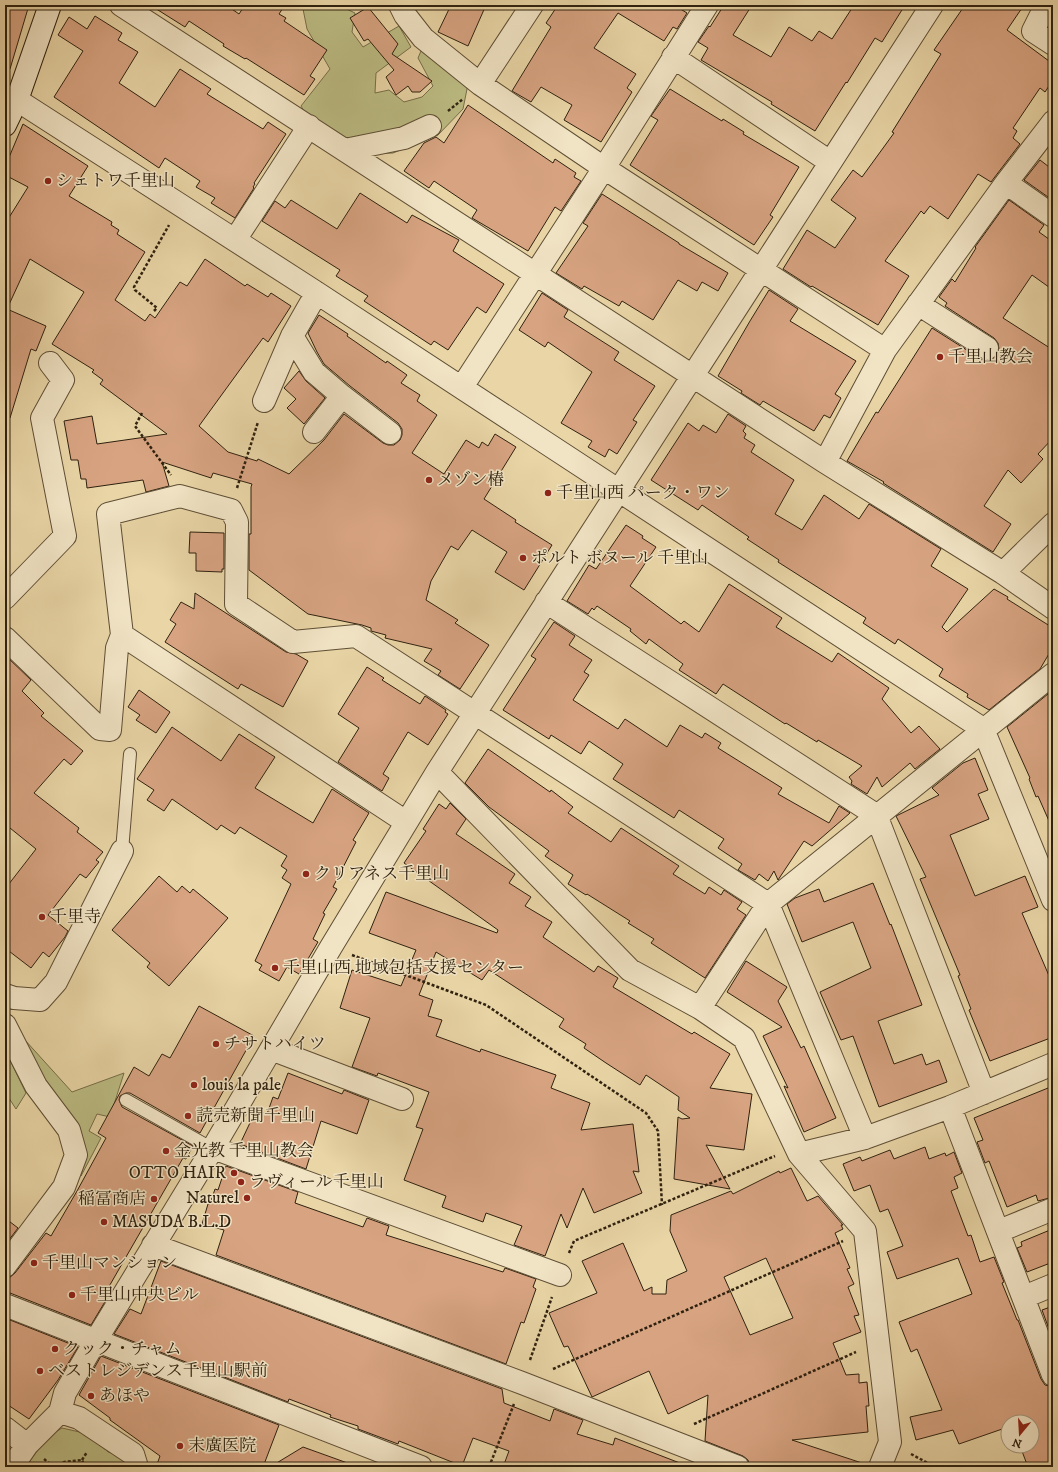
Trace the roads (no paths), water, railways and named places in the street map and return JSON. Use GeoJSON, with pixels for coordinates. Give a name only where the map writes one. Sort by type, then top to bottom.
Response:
{"type":"FeatureCollection","features":[{"type":"Feature","properties":{"kind":"street"},"geometry":{"type":"LineString","coordinates":[[5,125],[17,100],[50,5]]}},
{"type":"Feature","properties":{"kind":"street"},"geometry":{"type":"LineString","coordinates":[[121,5],[825,462],[1003,573],[1053,608]]}},
{"type":"Feature","properties":{"kind":"street"},"geometry":{"type":"LineString","coordinates":[[400,5],[424,38],[480,84],[604,168],[885,350]]}},
{"type":"Feature","properties":{"kind":"street"},"geometry":{"type":"LineString","coordinates":[[480,84],[532,5]]}},
{"type":"Feature","properties":{"kind":"street"},"geometry":{"type":"LineString","coordinates":[[462,388],[604,168],[672,57],[707,5]]}},
{"type":"Feature","properties":{"kind":"street"},"geometry":{"type":"LineString","coordinates":[[12,1467],[27,1445],[60,1412],[65,1393],[96,1340],[214,1148],[406,822],[546,602],[932,5]]}},
{"type":"Feature","properties":{"kind":"street"},"geometry":{"type":"LineString","coordinates":[[1046,5],[1034,31],[1053,44]]}},
{"type":"Feature","properties":{"kind":"street"},"geometry":{"type":"LineString","coordinates":[[672,57],[830,162]]}},
{"type":"Feature","properties":{"kind":"street"},"geometry":{"type":"LineString","coordinates":[[17,100],[314,291],[983,729],[1053,900]]}},
{"type":"Feature","properties":{"kind":"street"},"geometry":{"type":"LineString","coordinates":[[825,462],[885,350],[1006,183],[1053,122]]}},
{"type":"Feature","properties":{"kind":"street"},"geometry":{"type":"LineString","coordinates":[[235,240],[309,126]]}},
{"type":"Feature","properties":{"kind":"street"},"geometry":{"type":"LineString","coordinates":[[345,150],[404,138],[430,126]]}},
{"type":"Feature","properties":{"kind":"street"},"geometry":{"type":"LineString","coordinates":[[1006,183],[1053,216]]}},
{"type":"Feature","properties":{"kind":"street"},"geometry":{"type":"LineString","coordinates":[[264,401],[292,336],[312,301],[314,291]]}},
{"type":"Feature","properties":{"kind":"street"},"geometry":{"type":"LineString","coordinates":[[918,304],[987,348]]}},
{"type":"Feature","properties":{"kind":"street"},"geometry":{"type":"LineString","coordinates":[[292,336],[314,372],[390,433]]}},
{"type":"Feature","properties":{"kind":"street"},"geometry":{"type":"LineString","coordinates":[[5,598],[65,536],[42,418],[62,380],[50,363]]}},
{"type":"Feature","properties":{"kind":"street"},"geometry":{"type":"LineString","coordinates":[[314,432],[342,396]]}},
{"type":"Feature","properties":{"kind":"street"},"geometry":{"type":"LineString","coordinates":[[5,638],[100,729],[110,730],[117,648],[122,634],[108,514],[180,496],[231,510],[237,522],[236,604],[293,642],[356,636],[768,904],[865,1138]]}},
{"type":"Feature","properties":{"kind":"street"},"geometry":{"type":"LineString","coordinates":[[1003,573],[1053,524]]}},
{"type":"Feature","properties":{"kind":"street"},"geometry":{"type":"LineString","coordinates":[[546,602],[876,816],[984,1093]]}},
{"type":"Feature","properties":{"kind":"street"},"geometry":{"type":"LineString","coordinates":[[122,634],[406,822]]}},
{"type":"Feature","properties":{"kind":"street"},"geometry":{"type":"LineString","coordinates":[[700,1008],[768,904],[1053,674]]}},
{"type":"Feature","properties":{"kind":"street"},"geometry":{"type":"LineString","coordinates":[[437,772],[630,970],[700,1008],[744,1038],[798,1154],[865,1231],[890,1442],[880,1467]]}},
{"type":"Feature","properties":{"kind":"street"},"geometry":{"type":"LineString","coordinates":[[5,995],[14,998],[40,1000],[56,982],[122,851]]}},
{"type":"Feature","properties":{"kind":"street"},"geometry":{"type":"LineString","coordinates":[[5,1025],[36,1086],[69,1130],[76,1155],[64,1187],[5,1266]]}},
{"type":"Feature","properties":{"kind":"street"},"geometry":{"type":"LineString","coordinates":[[271,1049],[402,1099]]}},
{"type":"Feature","properties":{"kind":"street"},"geometry":{"type":"LineString","coordinates":[[798,1154],[865,1138],[950,1107],[1053,1064]]}},
{"type":"Feature","properties":{"kind":"street"},"geometry":{"type":"LineString","coordinates":[[950,1107],[999,1231],[1053,1375]]}},
{"type":"Feature","properties":{"kind":"street"},"geometry":{"type":"LineString","coordinates":[[214,1148],[560,1275]]}},
{"type":"Feature","properties":{"kind":"street"},"geometry":{"type":"LineString","coordinates":[[999,1231],[1053,1209]]}},
{"type":"Feature","properties":{"kind":"street"},"geometry":{"type":"LineString","coordinates":[[153,1245],[522,1383],[738,1467]]}},
{"type":"Feature","properties":{"kind":"street"},"geometry":{"type":"LineString","coordinates":[[1024,1298],[1053,1285]]}},
{"type":"Feature","properties":{"kind":"street"},"geometry":{"type":"LineString","coordinates":[[5,1305],[421,1467]]}},
{"type":"Feature","properties":{"kind":"street"},"geometry":{"type":"LineString","coordinates":[[60,1412],[79,1418],[133,1454],[137,1467]]}},
{"type":"Feature","properties":{"kind":"street"},"geometry":{"type":"LineString","coordinates":[[5,1428],[27,1445]]}},
{"type":"Feature","properties":{"kind":"lane"},"geometry":{"type":"LineString","coordinates":[[122,851],[130,754]]}},
{"type":"Feature","properties":{"kind":"lane"},"geometry":{"type":"LineString","coordinates":[[126,1100],[204,1144],[214,1148]]}},
{"type":"Feature","properties":{"kind":"place","name":"シェトワ千里山"},"geometry":{"type":"Point","coordinates":[48,181]}},
{"type":"Feature","properties":{"kind":"place","name":"千里山教会"},"geometry":{"type":"Point","coordinates":[940,357]}},
{"type":"Feature","properties":{"kind":"place","name":"メゾン椿"},"geometry":{"type":"Point","coordinates":[429,480]}},
{"type":"Feature","properties":{"kind":"place","name":"千里山西 パーク・ワン"},"geometry":{"type":"Point","coordinates":[548,493]}},
{"type":"Feature","properties":{"kind":"place","name":"ポルト ボヌール 千里山"},"geometry":{"type":"Point","coordinates":[523,558]}},
{"type":"Feature","properties":{"kind":"place","name":"クリアネス千里山"},"geometry":{"type":"Point","coordinates":[306,874]}},
{"type":"Feature","properties":{"kind":"place","name":"千里寺"},"geometry":{"type":"Point","coordinates":[42,917]}},
{"type":"Feature","properties":{"kind":"place","name":"千里山西 地域包括支援センター"},"geometry":{"type":"Point","coordinates":[275,968]}},
{"type":"Feature","properties":{"kind":"place","name":"チサトハイツ"},"geometry":{"type":"Point","coordinates":[216,1044]}},
{"type":"Feature","properties":{"kind":"place","name":"louis la pale"},"geometry":{"type":"Point","coordinates":[194,1085]}},
{"type":"Feature","properties":{"kind":"place","name":"読売新聞千里山"},"geometry":{"type":"Point","coordinates":[188,1116]}},
{"type":"Feature","properties":{"kind":"place","name":"金光教 千里山教会"},"geometry":{"type":"Point","coordinates":[166,1151]}},
{"type":"Feature","properties":{"kind":"place","name":"OTTO HAIR"},"geometry":{"type":"Point","coordinates":[234,1173]}},
{"type":"Feature","properties":{"kind":"place","name":"ラヴィール千里山"},"geometry":{"type":"Point","coordinates":[241,1182]}},
{"type":"Feature","properties":{"kind":"place","name":"Naturel"},"geometry":{"type":"Point","coordinates":[247,1198]}},
{"type":"Feature","properties":{"kind":"place","name":"稲冨商店"},"geometry":{"type":"Point","coordinates":[154,1199]}},
{"type":"Feature","properties":{"kind":"place","name":"MASUDA B.L.D"},"geometry":{"type":"Point","coordinates":[104,1222]}},
{"type":"Feature","properties":{"kind":"place","name":"千里山マンション"},"geometry":{"type":"Point","coordinates":[34,1263]}},
{"type":"Feature","properties":{"kind":"place","name":"千里山中央ビル"},"geometry":{"type":"Point","coordinates":[72,1295]}},
{"type":"Feature","properties":{"kind":"place","name":"クック・チャム"},"geometry":{"type":"Point","coordinates":[55,1349]}},
{"type":"Feature","properties":{"kind":"place","name":"ベストレジデンス千里山駅前"},"geometry":{"type":"Point","coordinates":[40,1371]}},
{"type":"Feature","properties":{"kind":"place","name":"あほや"},"geometry":{"type":"Point","coordinates":[91,1396]}},
{"type":"Feature","properties":{"kind":"place","name":"末廣医院"},"geometry":{"type":"Point","coordinates":[180,1446]}}]}
